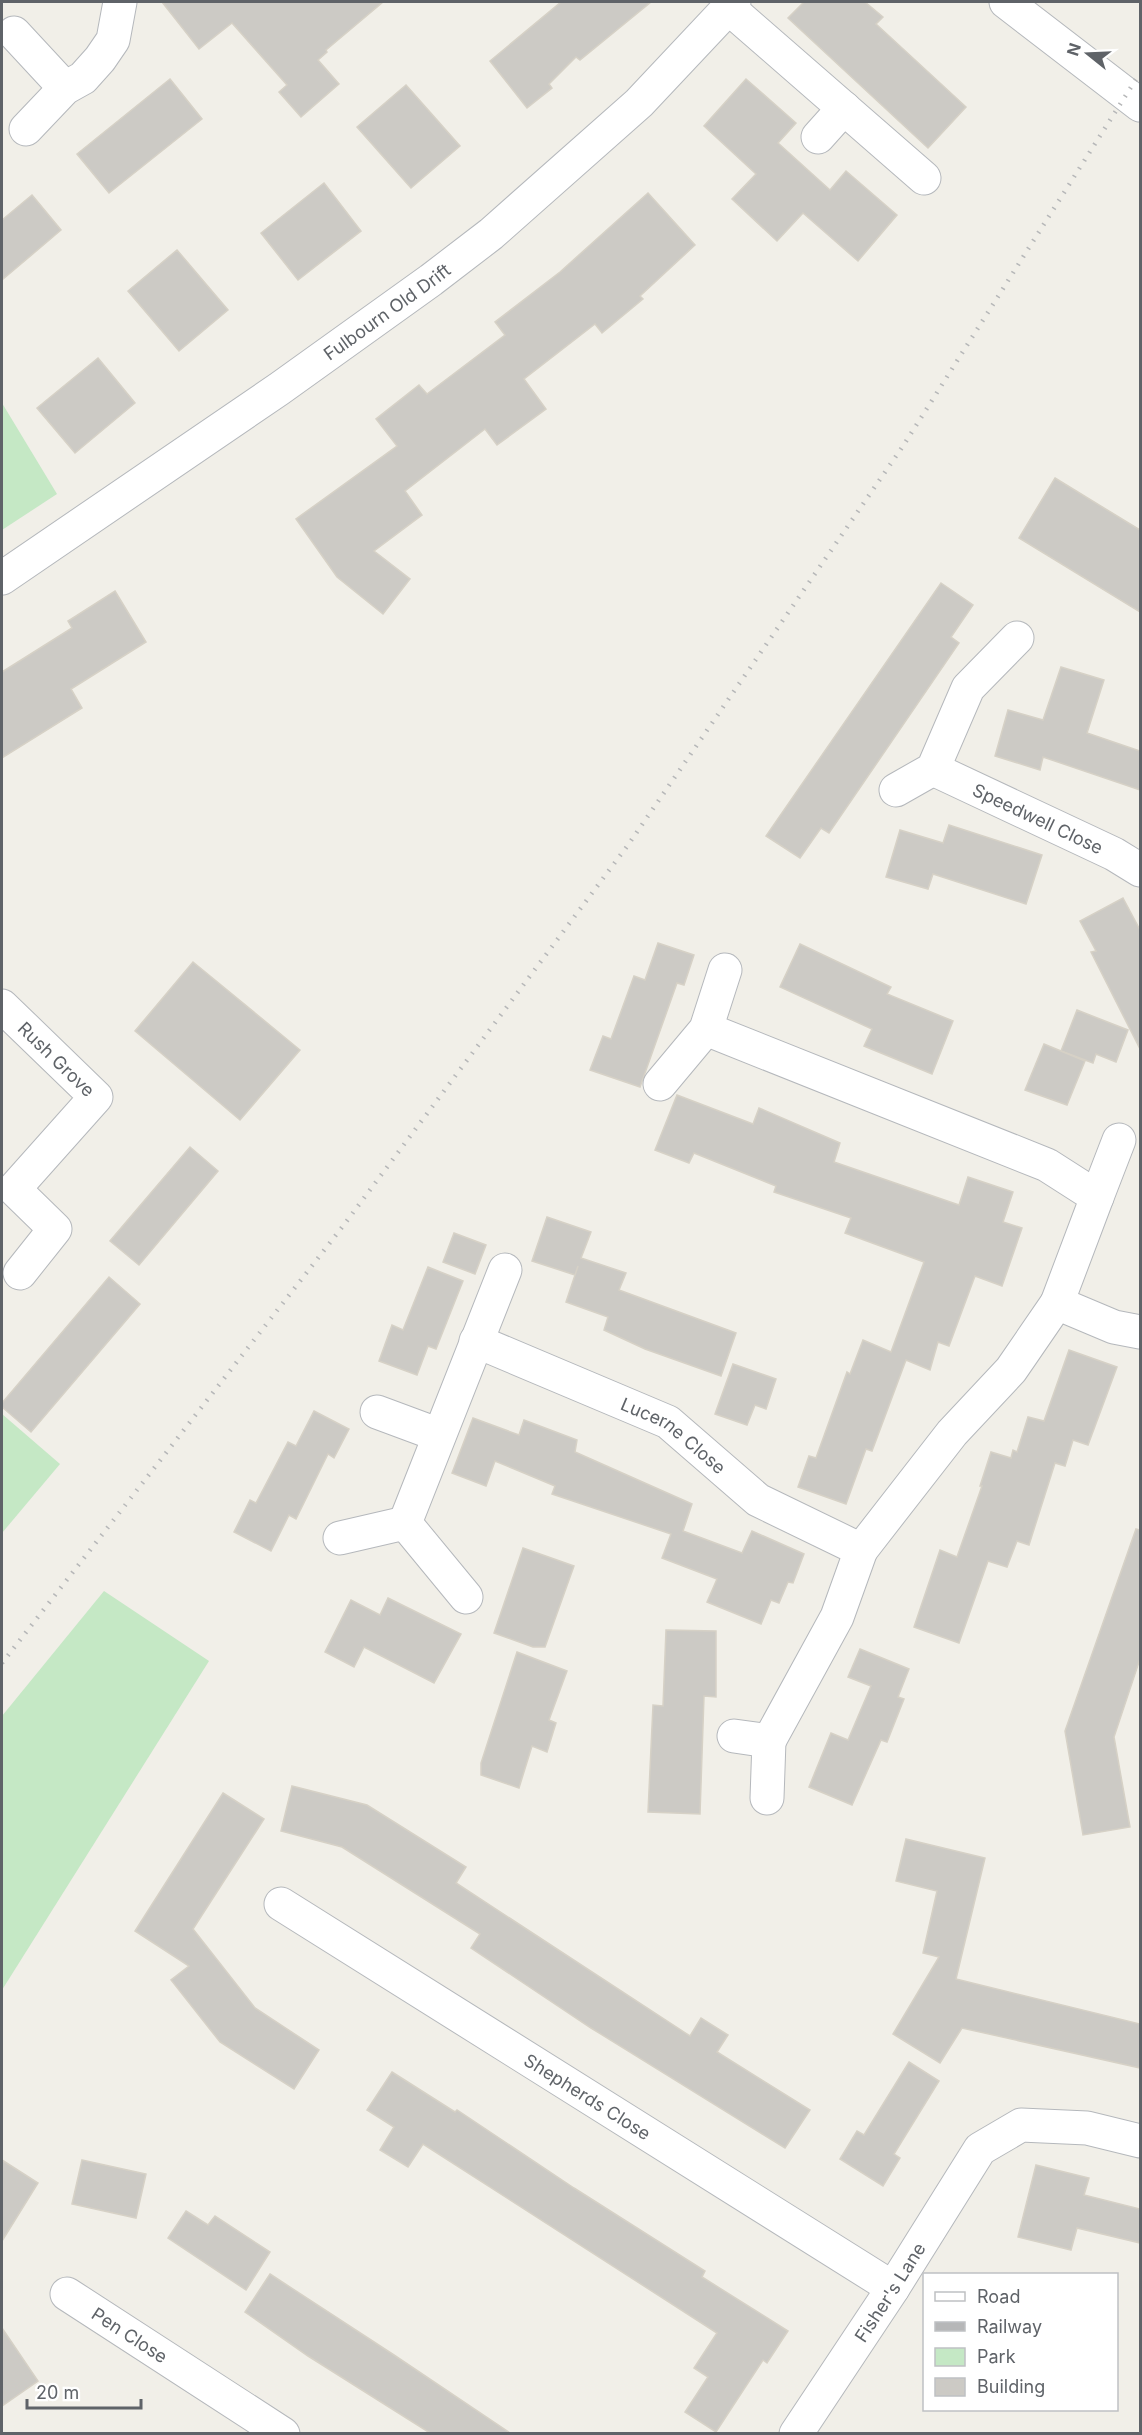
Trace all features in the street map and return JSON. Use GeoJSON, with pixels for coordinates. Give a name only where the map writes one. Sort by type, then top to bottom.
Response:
{"type":"FeatureCollection","features":[{"type":"Feature","properties":{"kind":"street"},"geometry":{"type":"LineString","coordinates":[[26,129],[65,88],[83,78],[113,40],[120,2]]}},
{"type":"Feature","properties":{"kind":"street"},"geometry":{"type":"LineString","coordinates":[[1006,2],[1134,100]]}},
{"type":"Feature","properties":{"kind":"street"},"geometry":{"type":"LineString","coordinates":[[732,5],[924,178]]}},
{"type":"Feature","properties":{"kind":"street","name":"Fulbourn Old Drift"},"geometry":{"type":"LineString","coordinates":[[2,578],[279,389],[483,240],[639,103],[732,5]]}},
{"type":"Feature","properties":{"kind":"street"},"geometry":{"type":"LineString","coordinates":[[14,33],[65,88]]}},
{"type":"Feature","properties":{"kind":"street"},"geometry":{"type":"LineString","coordinates":[[818,137],[844,108]]}},
{"type":"Feature","properties":{"kind":"street"},"geometry":{"type":"LineString","coordinates":[[896,789],[933,769],[968,688],[1017,638]]}},
{"type":"Feature","properties":{"kind":"street","name":"Speedwell Close"},"geometry":{"type":"LineString","coordinates":[[933,769],[1114,854],[1140,870]]}},
{"type":"Feature","properties":{"kind":"street"},"geometry":{"type":"LineString","coordinates":[[660,1084],[706,1029],[725,970]]}},
{"type":"Feature","properties":{"kind":"street","name":"Rush Grove"},"geometry":{"type":"LineString","coordinates":[[2,1006],[96,1097],[14,1189],[55,1229],[20,1273]]}},
{"type":"Feature","properties":{"kind":"street"},"geometry":{"type":"LineString","coordinates":[[706,1029],[1047,1165],[1097,1197]]}},
{"type":"Feature","properties":{"kind":"street"},"geometry":{"type":"LineString","coordinates":[[767,1798],[769,1741],[837,1617],[861,1550],[952,1433],[1011,1370],[1057,1303],[1119,1140]]}},
{"type":"Feature","properties":{"kind":"street"},"geometry":{"type":"LineString","coordinates":[[405,1523],[505,1270]]}},
{"type":"Feature","properties":{"kind":"street"},"geometry":{"type":"LineString","coordinates":[[1057,1303],[1114,1327],[1140,1332]]}},
{"type":"Feature","properties":{"kind":"street","name":"Lucerne Close"},"geometry":{"type":"LineString","coordinates":[[476,1341],[668,1422],[758,1500],[861,1550]]}},
{"type":"Feature","properties":{"kind":"street"},"geometry":{"type":"LineString","coordinates":[[377,1412],[439,1435]]}},
{"type":"Feature","properties":{"kind":"street"},"geometry":{"type":"LineString","coordinates":[[340,1538],[405,1523]]}},
{"type":"Feature","properties":{"kind":"street"},"geometry":{"type":"LineString","coordinates":[[405,1523],[466,1597]]}},
{"type":"Feature","properties":{"kind":"street"},"geometry":{"type":"LineString","coordinates":[[734,1736],[769,1741]]}},
{"type":"Feature","properties":{"kind":"street","name":"Shepherds Close"},"geometry":{"type":"LineString","coordinates":[[281,1904],[893,2288]]}},
{"type":"Feature","properties":{"kind":"street","name":"Fisher's Lane"},"geometry":{"type":"LineString","coordinates":[[796,2433],[893,2288],[980,2149],[1021,2125],[1087,2128],[1140,2141]]}},
{"type":"Feature","properties":{"kind":"street","name":"Pen Close"},"geometry":{"type":"LineString","coordinates":[[67,2294],[283,2433]]}},
{"type":"Feature","properties":{"kind":"green space"},"geometry":{"type":"Polygon","coordinates":[[[2,403],[57,494],[2,530],[2,403]]]}},
{"type":"Feature","properties":{"kind":"green space"},"geometry":{"type":"Polygon","coordinates":[[[2,1414],[60,1464],[2,1533],[2,1414]]]}},
{"type":"Feature","properties":{"kind":"green space"},"geometry":{"type":"Polygon","coordinates":[[[104,1591],[209,1661],[2,1990],[2,1716],[104,1591]]]}},
{"type":"Feature","properties":{"kind":"building"},"geometry":{"type":"Polygon","coordinates":[[[162,2],[383,2],[326,50],[327,52],[318,60],[339,84],[301,117],[279,92],[287,85],[232,23],[199,49],[162,2]]]}},
{"type":"Feature","properties":{"kind":"building"},"geometry":{"type":"Polygon","coordinates":[[[561,2],[651,2],[580,60],[576,57],[549,84],[552,88],[527,108],[490,61],[561,2]]]}},
{"type":"Feature","properties":{"kind":"building"},"geometry":{"type":"Polygon","coordinates":[[[804,2],[865,2],[883,17],[876,24],[966,107],[928,148],[788,18],[804,2]]]}},
{"type":"Feature","properties":{"kind":"building"},"geometry":{"type":"Polygon","coordinates":[[[170,79],[202,119],[109,193],[77,154],[170,79]]]}},
{"type":"Feature","properties":{"kind":"building"},"geometry":{"type":"Polygon","coordinates":[[[746,79],[796,123],[778,143],[830,190],[846,171],[897,215],[858,261],[803,213],[777,241],[732,199],[756,174],[704,126],[746,79]]]}},
{"type":"Feature","properties":{"kind":"building"},"geometry":{"type":"Polygon","coordinates":[[[406,85],[460,146],[411,188],[357,127],[406,85]]]}},
{"type":"Feature","properties":{"kind":"building"},"geometry":{"type":"Polygon","coordinates":[[[324,183],[361,231],[298,280],[261,233],[324,183]]]}},
{"type":"Feature","properties":{"kind":"building"},"geometry":{"type":"Polygon","coordinates":[[[648,193],[695,245],[640,296],[643,299],[602,333],[595,324],[524,379],[546,409],[497,445],[485,429],[405,491],[422,515],[374,551],[410,579],[383,614],[337,577],[296,519],[397,446],[376,419],[419,385],[427,394],[505,335],[495,322],[560,272],[648,193]]]}},
{"type":"Feature","properties":{"kind":"building"},"geometry":{"type":"Polygon","coordinates":[[[32,195],[61,230],[2,280],[2,220],[32,195]]]}},
{"type":"Feature","properties":{"kind":"building"},"geometry":{"type":"Polygon","coordinates":[[[177,250],[228,310],[179,351],[128,291],[177,250]]]}},
{"type":"Feature","properties":{"kind":"building"},"geometry":{"type":"Polygon","coordinates":[[[98,358],[135,403],[75,453],[37,408],[98,358]]]}},
{"type":"Feature","properties":{"kind":"building"},"geometry":{"type":"Polygon","coordinates":[[[1055,478],[1140,530],[1140,612],[1019,538],[1055,478]]]}},
{"type":"Feature","properties":{"kind":"building"},"geometry":{"type":"Polygon","coordinates":[[[941,583],[973,605],[951,637],[959,643],[829,833],[821,828],[800,858],[766,836],[941,583]]]}},
{"type":"Feature","properties":{"kind":"building"},"geometry":{"type":"Polygon","coordinates":[[[115,591],[146,642],[71,689],[82,708],[2,758],[2,672],[72,628],[68,621],[115,591]]]}},
{"type":"Feature","properties":{"kind":"building"},"geometry":{"type":"Polygon","coordinates":[[[1061,667],[1104,680],[1087,733],[1140,751],[1140,790],[1043,757],[1040,770],[995,756],[1008,710],[1043,720],[1061,667]]]}},
{"type":"Feature","properties":{"kind":"building"},"geometry":{"type":"Polygon","coordinates":[[[949,825],[1042,855],[1026,904],[933,874],[928,889],[886,877],[900,830],[943,843],[949,825]]]}},
{"type":"Feature","properties":{"kind":"building"},"geometry":{"type":"Polygon","coordinates":[[[1123,898],[1140,930],[1140,1049],[1091,952],[1096,951],[1080,921],[1123,898]]]}},
{"type":"Feature","properties":{"kind":"building"},"geometry":{"type":"Polygon","coordinates":[[[658,943],[694,955],[684,985],[677,983],[640,1087],[590,1070],[603,1036],[611,1039],[634,976],[645,980],[658,943]]]}},
{"type":"Feature","properties":{"kind":"building"},"geometry":{"type":"Polygon","coordinates":[[[800,944],[891,987],[887,994],[953,1021],[932,1074],[864,1046],[872,1029],[780,987],[800,944]]]}},
{"type":"Feature","properties":{"kind":"building"},"geometry":{"type":"Polygon","coordinates":[[[193,962],[300,1050],[240,1120],[135,1031],[193,962]]]}},
{"type":"Feature","properties":{"kind":"building"},"geometry":{"type":"Polygon","coordinates":[[[1077,1010],[1128,1030],[1116,1062],[1096,1054],[1093,1063],[1061,1051],[1077,1010]]]}},
{"type":"Feature","properties":{"kind":"building"},"geometry":{"type":"Polygon","coordinates":[[[1044,1044],[1085,1061],[1067,1105],[1025,1090],[1044,1044]]]}},
{"type":"Feature","properties":{"kind":"building"},"geometry":{"type":"Polygon","coordinates":[[[677,1095],[753,1124],[759,1108],[840,1143],[834,1162],[959,1205],[968,1177],[1013,1192],[1003,1222],[1022,1228],[1002,1286],[975,1276],[949,1346],[938,1342],[930,1370],[906,1360],[872,1451],[866,1449],[846,1504],[798,1487],[809,1456],[816,1458],[847,1372],[850,1374],[863,1340],[891,1352],[924,1262],[845,1233],[851,1218],[774,1192],[776,1186],[694,1153],[689,1163],[655,1150],[677,1095]]]}},
{"type":"Feature","properties":{"kind":"building"},"geometry":{"type":"Polygon","coordinates":[[[190,1147],[218,1171],[139,1265],[110,1241],[190,1147]]]}},
{"type":"Feature","properties":{"kind":"building"},"geometry":{"type":"Polygon","coordinates":[[[547,1217],[591,1232],[581,1258],[626,1273],[619,1290],[736,1333],[721,1376],[645,1349],[604,1330],[608,1317],[566,1302],[575,1275],[532,1261],[547,1217]]]}},
{"type":"Feature","properties":{"kind":"building"},"geometry":{"type":"Polygon","coordinates":[[[454,1233],[486,1245],[475,1274],[443,1262],[454,1233]]]}},
{"type":"Feature","properties":{"kind":"building"},"geometry":{"type":"Polygon","coordinates":[[[428,1267],[463,1281],[436,1349],[428,1346],[417,1375],[379,1361],[392,1325],[403,1330],[428,1267]]]}},
{"type":"Feature","properties":{"kind":"building"},"geometry":{"type":"Polygon","coordinates":[[[109,1277],[140,1304],[31,1432],[2,1407],[2,1403],[109,1277]]]}},
{"type":"Feature","properties":{"kind":"building"},"geometry":{"type":"Polygon","coordinates":[[[1069,1350],[1117,1367],[1088,1445],[1073,1440],[1065,1466],[1055,1463],[1029,1545],[1017,1541],[1007,1567],[988,1561],[959,1643],[914,1627],[940,1550],[957,1557],[982,1486],[980,1486],[991,1452],[1011,1458],[1013,1450],[1017,1452],[1028,1417],[1044,1421],[1069,1350]]]}},
{"type":"Feature","properties":{"kind":"building"},"geometry":{"type":"Polygon","coordinates":[[[733,1364],[776,1379],[766,1409],[755,1405],[747,1425],[715,1414],[733,1364]]]}},
{"type":"Feature","properties":{"kind":"building"},"geometry":{"type":"Polygon","coordinates":[[[314,1411],[349,1429],[334,1458],[328,1454],[296,1519],[289,1515],[271,1551],[234,1532],[250,1500],[256,1503],[288,1442],[296,1446],[314,1411]]]}},
{"type":"Feature","properties":{"kind":"building"},"geometry":{"type":"Polygon","coordinates":[[[473,1418],[519,1435],[524,1420],[577,1440],[575,1452],[692,1504],[683,1531],[742,1553],[752,1531],[804,1554],[793,1583],[788,1582],[779,1603],[771,1600],[761,1624],[707,1602],[717,1579],[662,1558],[671,1534],[552,1494],[555,1486],[495,1461],[486,1486],[452,1473],[473,1418]]]}},
{"type":"Feature","properties":{"kind":"building"},"geometry":{"type":"Polygon","coordinates":[[[1136,1529],[1140,1530],[1140,1659],[1114,1737],[1130,1827],[1083,1835],[1065,1731],[1136,1529]]]}},
{"type":"Feature","properties":{"kind":"building"},"geometry":{"type":"Polygon","coordinates":[[[523,1548],[574,1566],[545,1647],[533,1647],[494,1633],[523,1548]]]}},
{"type":"Feature","properties":{"kind":"building"},"geometry":{"type":"Polygon","coordinates":[[[388,1598],[461,1634],[434,1683],[364,1647],[354,1667],[325,1652],[351,1600],[380,1615],[388,1598]]]}},
{"type":"Feature","properties":{"kind":"building"},"geometry":{"type":"Polygon","coordinates":[[[666,1630],[716,1631],[716,1697],[704,1696],[700,1814],[648,1812],[653,1705],[663,1706],[666,1630]]]}},
{"type":"Feature","properties":{"kind":"building"},"geometry":{"type":"Polygon","coordinates":[[[860,1649],[909,1669],[898,1697],[904,1699],[887,1742],[881,1740],[852,1805],[809,1787],[831,1733],[848,1740],[871,1686],[848,1677],[860,1649]]]}},
{"type":"Feature","properties":{"kind":"building"},"geometry":{"type":"Polygon","coordinates":[[[517,1652],[567,1671],[549,1720],[556,1723],[547,1752],[532,1746],[519,1788],[481,1775],[481,1763],[517,1652]]]}},
{"type":"Feature","properties":{"kind":"building"},"geometry":{"type":"Polygon","coordinates":[[[292,1786],[367,1805],[466,1867],[456,1883],[690,2036],[701,2018],[728,2035],[717,2052],[810,2110],[785,2148],[591,2028],[471,1948],[480,1934],[342,1847],[281,1831],[292,1786]]]}},
{"type":"Feature","properties":{"kind":"building"},"geometry":{"type":"Polygon","coordinates":[[[223,1793],[264,1819],[193,1929],[255,2008],[319,2050],[294,2089],[220,2042],[171,1980],[189,1966],[135,1931],[223,1793]]]}},
{"type":"Feature","properties":{"kind":"building"},"geometry":{"type":"Polygon","coordinates":[[[906,1839],[985,1858],[956,1979],[1140,2024],[1140,2068],[962,2028],[940,2063],[893,2034],[939,1957],[923,1953],[937,1891],[896,1881],[906,1839]]]}},
{"type":"Feature","properties":{"kind":"building"},"geometry":{"type":"Polygon","coordinates":[[[909,2062],[939,2081],[894,2154],[900,2158],[883,2186],[840,2159],[857,2131],[864,2135],[909,2062]]]}},
{"type":"Feature","properties":{"kind":"building"},"geometry":{"type":"Polygon","coordinates":[[[392,2072],[455,2112],[457,2110],[705,2271],[702,2277],[788,2331],[767,2363],[763,2360],[716,2432],[685,2412],[708,2377],[694,2368],[717,2333],[423,2144],[408,2167],[380,2150],[394,2127],[367,2110],[392,2072]]]}},
{"type":"Feature","properties":{"kind":"building"},"geometry":{"type":"Polygon","coordinates":[[[2,2160],[38,2183],[2,2241],[2,2160]]]}},
{"type":"Feature","properties":{"kind":"building"},"geometry":{"type":"Polygon","coordinates":[[[82,2160],[146,2174],[136,2218],[72,2204],[82,2160]]]}},
{"type":"Feature","properties":{"kind":"building"},"geometry":{"type":"Polygon","coordinates":[[[1036,2165],[1089,2178],[1084,2195],[1140,2209],[1140,2243],[1077,2228],[1071,2250],[1018,2237],[1036,2165]]]}},
{"type":"Feature","properties":{"kind":"building"},"geometry":{"type":"Polygon","coordinates":[[[186,2211],[208,2225],[215,2216],[270,2252],[246,2290],[168,2238],[186,2211]]]}},
{"type":"Feature","properties":{"kind":"building"},"geometry":{"type":"Polygon","coordinates":[[[270,2274],[510,2433],[430,2433],[308,2356],[245,2312],[270,2274]]]}},
{"type":"Feature","properties":{"kind":"building"},"geometry":{"type":"Polygon","coordinates":[[[2,2328],[38,2381],[2,2406],[2,2328]]]}},
{"type":"Feature","properties":{"kind":"railway"},"geometry":{"type":"LineString","coordinates":[[2,1663],[343,1226],[628,845],[903,446],[1140,73]]}}]}
